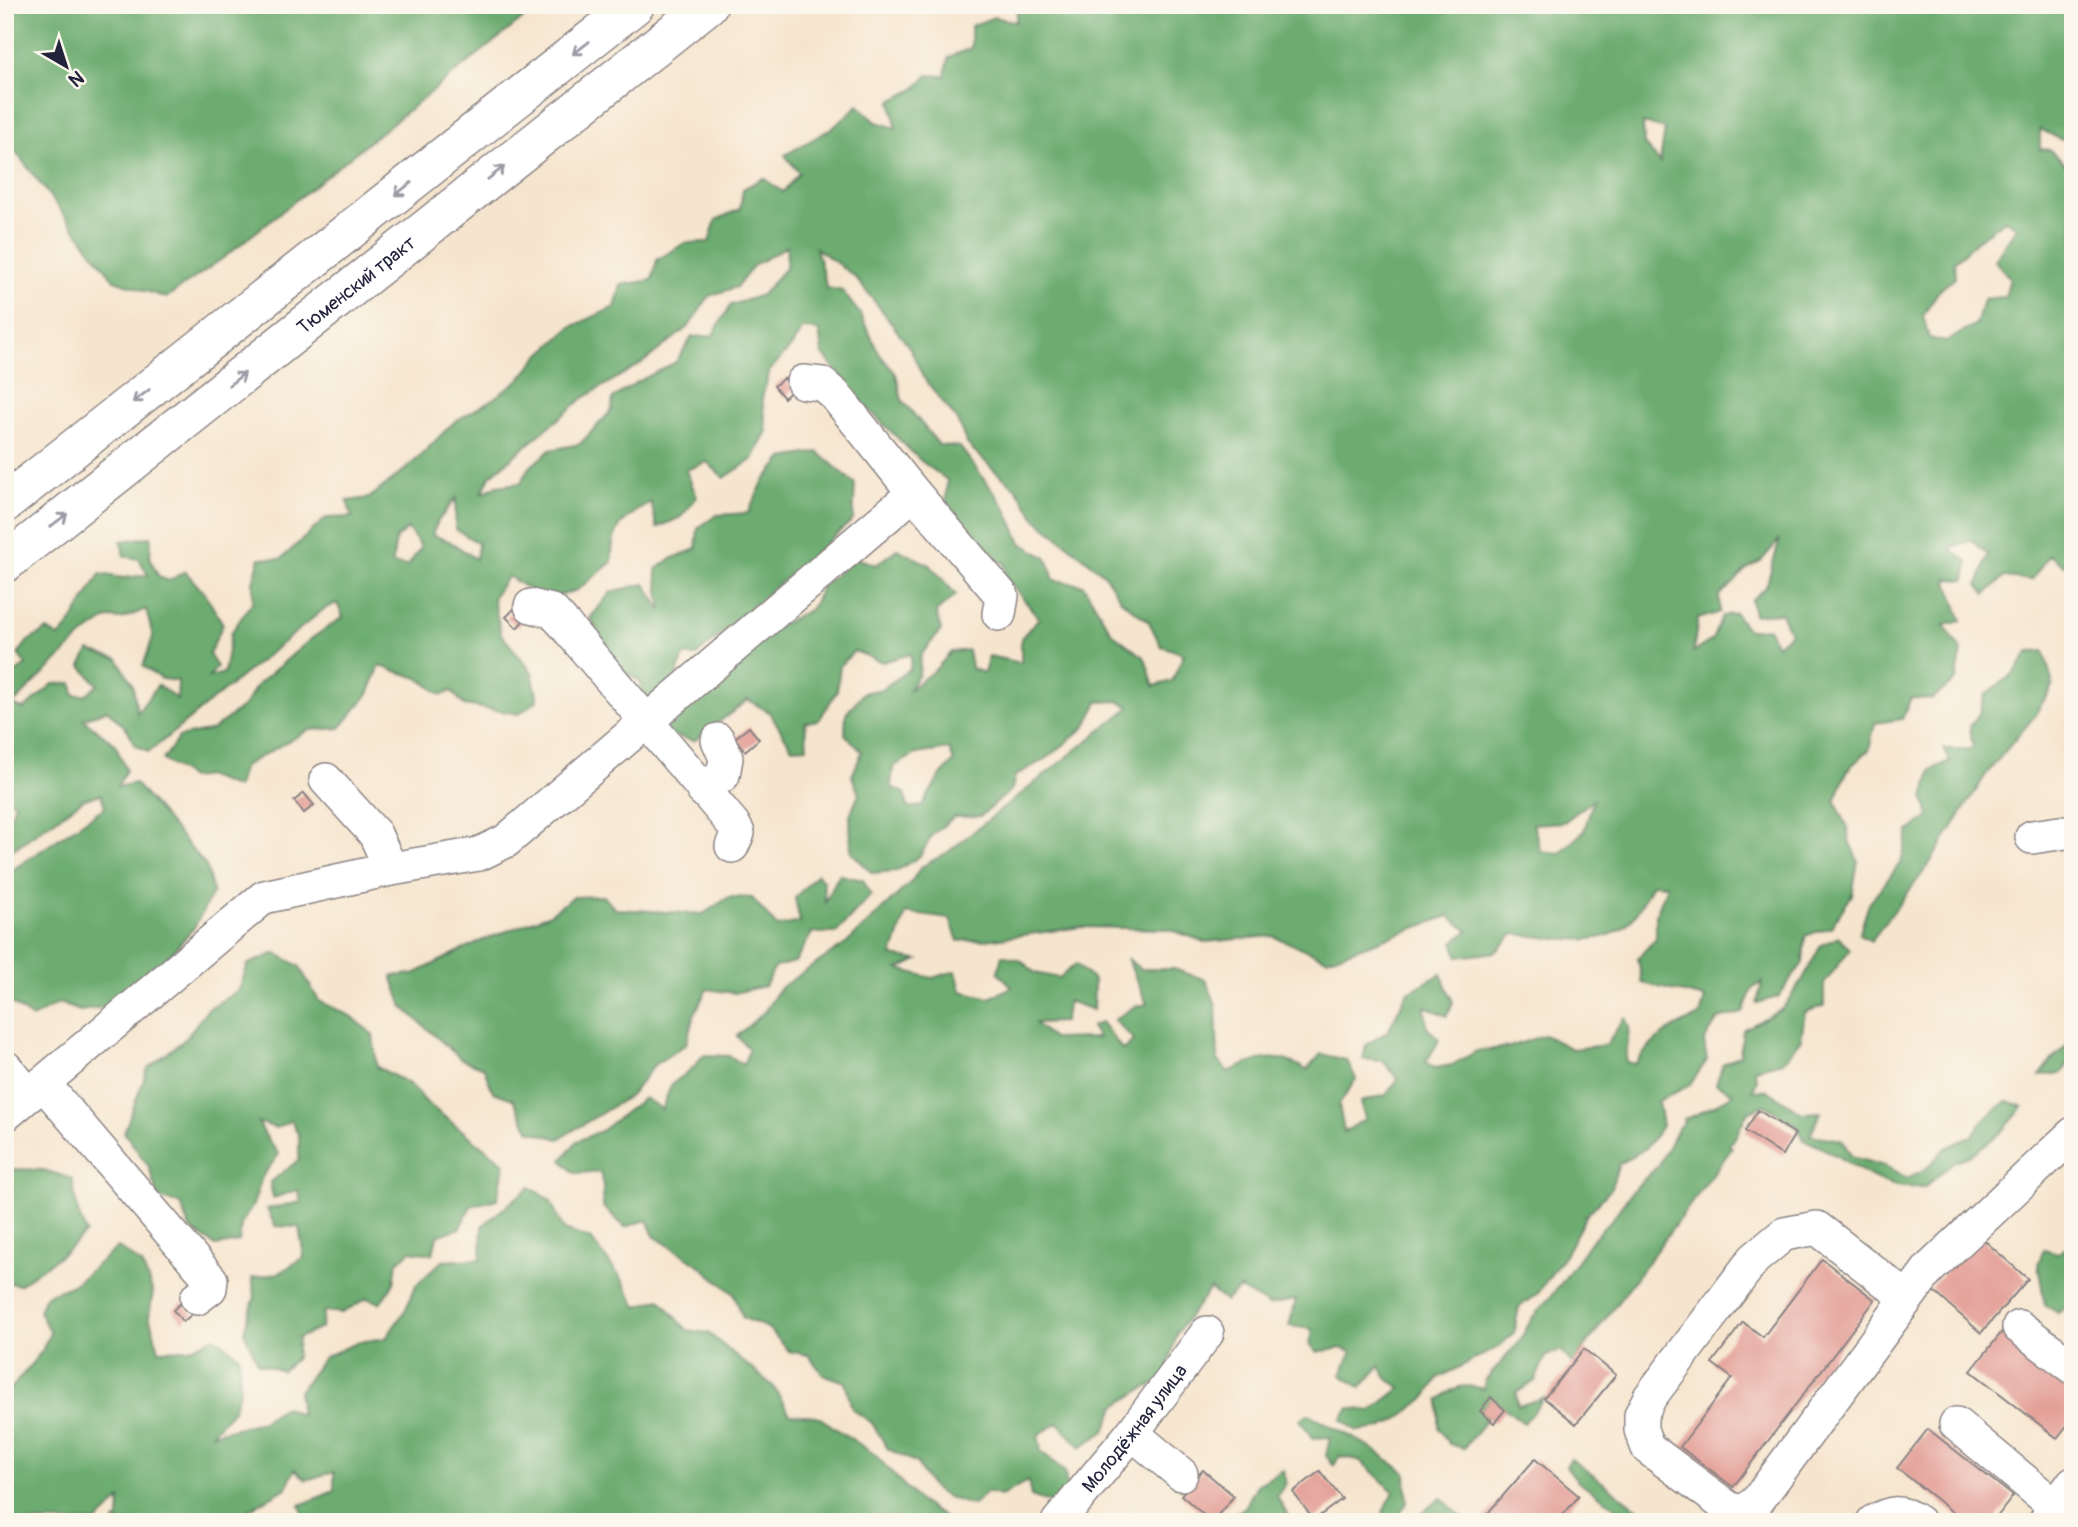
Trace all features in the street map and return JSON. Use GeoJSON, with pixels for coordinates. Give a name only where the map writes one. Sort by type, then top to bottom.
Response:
{"type":"FeatureCollection","features":[{"type":"Feature","properties":{"kind":"main road"},"geometry":{"type":"LineString","coordinates":[[5,503],[635,5]]}},
{"type":"Feature","properties":{"kind":"main road","name":"Тюменский тракт"},"geometry":{"type":"LineString","coordinates":[[5,562],[708,5]]}},
{"type":"Feature","properties":{"kind":"street"},"geometry":{"type":"LineString","coordinates":[[803,382],[822,384],[835,395],[1002,596],[999,614]]}},
{"type":"Feature","properties":{"kind":"street"},"geometry":{"type":"LineString","coordinates":[[26,1098],[264,897],[391,869],[479,854],[506,841],[914,493]]}},
{"type":"Feature","properties":{"kind":"street"},"geometry":{"type":"LineString","coordinates":[[531,606],[552,611],[733,824],[738,833],[732,846]]}},
{"type":"Feature","properties":{"kind":"street"},"geometry":{"type":"LineString","coordinates":[[703,790],[723,775],[726,758],[718,740]]}},
{"type":"Feature","properties":{"kind":"street"},"geometry":{"type":"LineString","coordinates":[[326,780],[375,834],[391,869]]}},
{"type":"Feature","properties":{"kind":"street"},"geometry":{"type":"LineString","coordinates":[[2032,836],[2073,831]]}},
{"type":"Feature","properties":{"kind":"street"},"geometry":{"type":"LineString","coordinates":[[5,1067],[26,1098],[212,1280],[210,1288],[197,1298]]}},
{"type":"Feature","properties":{"kind":"street"},"geometry":{"type":"LineString","coordinates":[[1907,1298],[1817,1228],[1784,1234],[1754,1259],[1650,1397],[1641,1415],[1641,1430],[1648,1448],[1731,1510],[1746,1511],[1758,1500],[1929,1269],[2073,1134]]}},
{"type":"Feature","properties":{"kind":"street"},"geometry":{"type":"LineString","coordinates":[[2019,1327],[2073,1367]]}},
{"type":"Feature","properties":{"kind":"street","name":"Молодёжная улица"},"geometry":{"type":"LineString","coordinates":[[1058,1522],[1132,1433],[1207,1333]]}},
{"type":"Feature","properties":{"kind":"street"},"geometry":{"type":"LineString","coordinates":[[1956,1424],[2058,1504]]}},
{"type":"Feature","properties":{"kind":"street"},"geometry":{"type":"LineString","coordinates":[[1132,1433],[1181,1474]]}},
{"type":"Feature","properties":{"kind":"street"},"geometry":{"type":"LineString","coordinates":[[1873,1522],[1889,1514],[1906,1513],[1919,1522]]}},
{"type":"Feature","properties":{"kind":"green space"},"geometry":{"type":"Polygon","coordinates":[[[5,5],[540,5],[226,256],[166,298],[114,280],[5,138],[5,5]]]}},
{"type":"Feature","properties":{"kind":"green space"},"geometry":{"type":"Polygon","coordinates":[[[1018,5],[1691,5],[1693,10],[1699,5],[2073,5],[2073,132],[2062,140],[2040,129],[2040,149],[2050,150],[2065,164],[2073,155],[2073,561],[2064,565],[2049,555],[2032,580],[2004,577],[1986,594],[1978,585],[1988,555],[1972,540],[1950,548],[1968,563],[1965,580],[1947,579],[1962,621],[1944,625],[1962,651],[1956,680],[1932,699],[1911,698],[1902,719],[1875,723],[1869,750],[1848,769],[1835,801],[1847,826],[1849,841],[1858,861],[1852,895],[1831,927],[1805,936],[1803,963],[1778,997],[1757,1003],[1762,982],[1752,989],[1743,1013],[1718,1019],[1704,1042],[1707,1060],[1690,1085],[1658,1101],[1662,1126],[1646,1148],[1619,1164],[1610,1190],[1586,1216],[1566,1253],[1538,1293],[1519,1307],[1514,1333],[1497,1348],[1438,1378],[1427,1396],[1400,1418],[1381,1428],[1357,1431],[1341,1419],[1349,1408],[1371,1411],[1401,1388],[1386,1378],[1380,1366],[1361,1388],[1341,1375],[1352,1352],[1341,1348],[1317,1352],[1310,1345],[1313,1329],[1289,1326],[1296,1300],[1268,1305],[1240,1289],[1225,1301],[1210,1289],[1177,1333],[1165,1379],[1139,1391],[1115,1407],[1105,1431],[1081,1447],[1058,1423],[1038,1435],[1041,1451],[1065,1472],[1068,1498],[1051,1503],[1031,1496],[1028,1481],[1001,1496],[986,1492],[973,1505],[945,1496],[927,1481],[917,1463],[888,1449],[872,1423],[852,1409],[845,1382],[823,1374],[808,1355],[789,1351],[768,1328],[743,1318],[734,1294],[698,1264],[654,1236],[647,1220],[625,1227],[603,1207],[600,1172],[574,1173],[562,1160],[577,1141],[601,1131],[644,1098],[662,1109],[671,1085],[694,1067],[703,1055],[730,1056],[743,1065],[749,1049],[737,1036],[765,1011],[780,988],[847,943],[911,882],[921,867],[948,852],[1130,707],[1118,701],[1098,702],[1085,727],[1049,757],[1015,776],[1012,789],[981,816],[954,817],[933,834],[920,856],[896,871],[872,873],[851,852],[850,815],[859,794],[852,776],[862,752],[845,734],[846,714],[863,693],[882,689],[910,669],[911,654],[882,662],[854,651],[840,666],[837,691],[819,720],[805,722],[807,747],[792,748],[769,712],[748,700],[694,741],[667,734],[667,714],[747,642],[811,609],[822,586],[856,558],[876,565],[897,549],[930,565],[956,595],[936,612],[941,630],[921,655],[919,674],[908,691],[937,668],[951,652],[968,650],[971,668],[984,673],[989,656],[1021,663],[1021,638],[1039,618],[1006,578],[1004,562],[994,562],[946,510],[947,480],[921,461],[862,403],[822,353],[819,331],[803,328],[791,347],[770,370],[762,398],[767,431],[753,459],[724,478],[707,462],[686,470],[697,497],[681,517],[657,528],[651,502],[633,514],[616,532],[612,562],[577,590],[545,600],[508,576],[493,598],[501,634],[532,672],[538,700],[519,714],[464,705],[452,691],[442,695],[418,678],[380,666],[367,696],[340,728],[309,730],[244,766],[237,788],[206,776],[191,778],[163,760],[179,737],[212,730],[245,705],[257,685],[312,638],[343,617],[337,603],[324,609],[149,752],[135,745],[128,730],[107,710],[83,719],[115,744],[126,770],[117,787],[135,783],[206,866],[213,892],[194,928],[158,968],[105,1007],[80,1011],[59,1003],[32,1018],[5,998],[5,875],[105,807],[101,794],[84,799],[5,855],[5,832],[15,803],[5,799],[5,684],[10,676],[26,665],[18,654],[28,641],[47,630],[59,637],[70,625],[100,574],[123,578],[148,575],[139,559],[124,556],[121,541],[151,537],[150,559],[159,577],[169,581],[185,571],[205,594],[223,624],[209,654],[217,667],[209,677],[224,673],[231,633],[253,601],[253,582],[260,558],[281,559],[326,518],[352,517],[347,501],[369,498],[411,465],[454,422],[493,399],[521,378],[539,356],[571,327],[615,307],[621,285],[652,280],[657,260],[685,243],[709,242],[716,220],[740,209],[743,189],[763,178],[783,192],[799,173],[785,155],[834,127],[858,105],[876,122],[896,128],[891,101],[915,89],[928,75],[945,76],[949,57],[971,48],[971,26],[994,17],[1016,22],[1018,5]],[[1643,123],[1644,144],[1660,163],[1665,129],[1643,123]],[[2005,220],[1981,237],[1954,262],[1955,278],[1939,290],[1923,316],[1929,338],[1946,342],[1977,323],[1983,299],[2005,297],[2010,278],[1994,260],[2017,227],[2005,220]],[[787,246],[753,266],[737,287],[709,296],[689,326],[645,361],[582,399],[490,476],[482,493],[497,486],[521,483],[528,469],[550,450],[580,444],[612,410],[613,398],[676,362],[692,337],[712,336],[731,305],[762,295],[786,267],[787,246]],[[816,248],[827,288],[842,291],[860,314],[880,355],[896,374],[902,400],[939,445],[960,447],[1005,507],[1021,543],[1047,558],[1054,580],[1083,585],[1112,633],[1145,658],[1154,686],[1172,681],[1184,654],[1161,646],[1149,622],[1121,600],[1105,575],[1036,519],[1016,488],[967,444],[957,420],[923,377],[911,350],[884,313],[854,276],[816,248]],[[456,498],[438,521],[432,535],[449,541],[476,559],[478,543],[455,529],[456,498]],[[408,529],[396,538],[392,564],[408,566],[421,547],[408,529]],[[1780,539],[1762,560],[1744,571],[1719,595],[1720,612],[1698,619],[1693,652],[1712,640],[1722,616],[1735,613],[1748,630],[1768,628],[1777,645],[1790,633],[1781,613],[1754,615],[1751,600],[1766,587],[1780,539]],[[146,609],[122,619],[108,618],[82,636],[12,705],[24,709],[53,684],[72,683],[74,695],[85,695],[98,685],[81,666],[89,651],[118,659],[133,685],[137,713],[158,685],[177,699],[178,681],[162,679],[143,666],[153,637],[146,609]],[[949,749],[916,754],[893,767],[891,787],[905,793],[908,808],[922,806],[938,779],[954,761],[949,749]],[[1593,800],[1564,822],[1533,824],[1541,851],[1560,853],[1584,831],[1593,800]],[[1652,884],[1643,902],[1621,929],[1598,938],[1569,939],[1513,934],[1496,952],[1458,957],[1453,942],[1468,931],[1449,916],[1327,959],[1273,936],[1205,942],[1169,929],[1081,927],[958,941],[950,919],[906,913],[892,956],[918,960],[899,969],[932,978],[956,971],[961,991],[990,998],[1012,987],[998,972],[1002,955],[1022,961],[1035,973],[1059,978],[1076,964],[1094,981],[1093,1010],[1068,1001],[1064,1022],[1035,1023],[1053,1039],[1098,1038],[1091,1027],[1101,1022],[1123,1050],[1134,1040],[1114,1020],[1134,1007],[1147,1004],[1127,958],[1140,969],[1174,969],[1206,980],[1216,1005],[1218,1060],[1228,1072],[1258,1060],[1286,1060],[1307,1070],[1321,1054],[1347,1060],[1356,1079],[1339,1105],[1344,1132],[1365,1119],[1361,1102],[1386,1095],[1398,1079],[1383,1061],[1363,1059],[1366,1045],[1388,1031],[1407,993],[1441,974],[1453,1002],[1447,1016],[1425,1006],[1427,1028],[1440,1039],[1426,1062],[1435,1068],[1452,1065],[1477,1051],[1510,1047],[1544,1035],[1572,1049],[1606,1045],[1625,1017],[1629,1027],[1626,1062],[1635,1064],[1663,1035],[1700,1016],[1705,998],[1642,983],[1638,958],[1656,938],[1656,915],[1667,885],[1652,884]]]}},
{"type":"Feature","properties":{"kind":"green space"},"geometry":{"type":"Polygon","coordinates":[[[818,452],[855,484],[853,520],[696,656],[684,656],[675,679],[644,701],[640,681],[602,660],[600,635],[590,618],[611,592],[645,584],[662,611],[656,569],[673,558],[696,549],[698,528],[717,515],[748,513],[763,482],[783,458],[818,452]]]}},
{"type":"Feature","properties":{"kind":"green space"},"geometry":{"type":"Polygon","coordinates":[[[2044,651],[2053,685],[2033,718],[1987,773],[1928,866],[1871,941],[1859,934],[1869,904],[1901,862],[1909,831],[1929,817],[1924,798],[1931,770],[1950,761],[1944,749],[1973,749],[1970,727],[1980,712],[1985,695],[2014,673],[2029,652],[2044,651]]]}},
{"type":"Feature","properties":{"kind":"green space"},"geometry":{"type":"Polygon","coordinates":[[[817,874],[823,881],[825,902],[839,875],[863,880],[871,895],[836,933],[812,933],[795,962],[775,967],[765,986],[734,993],[707,989],[694,1015],[686,1044],[654,1065],[631,1095],[559,1139],[530,1131],[513,1099],[493,1092],[484,1068],[461,1059],[403,1007],[392,976],[414,974],[476,943],[550,914],[573,897],[603,896],[615,909],[703,914],[729,897],[752,898],[777,927],[800,922],[795,898],[817,874]]]}},
{"type":"Feature","properties":{"kind":"green space"},"geometry":{"type":"Polygon","coordinates":[[[1839,937],[1850,949],[1824,984],[1824,1006],[1805,1012],[1801,1039],[1783,1062],[1754,1069],[1757,1081],[1753,1091],[1767,1090],[1802,1113],[1821,1112],[1810,1135],[1842,1140],[1852,1157],[1885,1166],[1907,1178],[1926,1169],[1944,1149],[1972,1136],[1986,1117],[2008,1101],[2023,1107],[2002,1132],[1969,1156],[1953,1162],[1925,1187],[1897,1186],[1873,1177],[1804,1140],[1796,1125],[1764,1105],[1747,1113],[1729,1144],[1732,1148],[1572,1364],[1561,1350],[1546,1356],[1535,1381],[1516,1393],[1518,1406],[1544,1398],[1524,1423],[1491,1398],[1480,1411],[1487,1418],[1464,1448],[1449,1444],[1439,1428],[1439,1400],[1459,1387],[1483,1389],[1485,1381],[1519,1342],[1532,1318],[1558,1288],[1590,1242],[1612,1219],[1633,1190],[1659,1165],[1677,1129],[1684,1122],[1683,1119],[1709,1108],[1733,1093],[1716,1084],[1723,1064],[1740,1055],[1743,1030],[1782,1009],[1803,979],[1821,945],[1839,937]]]}},
{"type":"Feature","properties":{"kind":"green space"},"geometry":{"type":"Polygon","coordinates":[[[276,953],[299,966],[319,1001],[353,1017],[373,1035],[377,1067],[408,1083],[428,1104],[505,1164],[497,1199],[471,1206],[460,1228],[437,1236],[433,1254],[411,1251],[397,1263],[394,1283],[380,1303],[367,1298],[342,1313],[324,1311],[321,1328],[298,1338],[296,1358],[282,1371],[258,1363],[244,1331],[255,1296],[252,1278],[279,1273],[304,1257],[299,1227],[275,1226],[267,1209],[301,1202],[298,1190],[273,1198],[270,1182],[299,1160],[299,1136],[291,1120],[276,1128],[258,1122],[279,1154],[262,1177],[253,1205],[241,1224],[239,1242],[216,1246],[190,1229],[181,1204],[158,1198],[149,1167],[124,1132],[148,1068],[184,1040],[208,1009],[239,990],[248,964],[276,953]]]}},
{"type":"Feature","properties":{"kind":"green space"},"geometry":{"type":"Polygon","coordinates":[[[2073,1040],[2073,1057],[2062,1073],[2040,1076],[2055,1056],[2073,1040]]]}},
{"type":"Feature","properties":{"kind":"green space"},"geometry":{"type":"Polygon","coordinates":[[[14,1169],[44,1170],[72,1179],[78,1212],[86,1233],[65,1252],[19,1285],[5,1282],[5,1182],[14,1169]]]}},
{"type":"Feature","properties":{"kind":"green space"},"geometry":{"type":"Polygon","coordinates":[[[530,1187],[550,1200],[564,1230],[591,1239],[623,1281],[637,1307],[660,1299],[687,1330],[708,1333],[773,1386],[790,1414],[817,1416],[874,1454],[919,1501],[951,1522],[306,1522],[300,1505],[334,1491],[334,1472],[306,1480],[295,1469],[286,1488],[242,1514],[242,1522],[114,1522],[119,1518],[120,1500],[97,1522],[5,1522],[5,1382],[11,1389],[42,1351],[50,1333],[39,1311],[45,1296],[73,1285],[118,1247],[142,1265],[153,1292],[149,1316],[159,1350],[189,1349],[215,1337],[239,1356],[240,1389],[233,1410],[211,1434],[261,1422],[284,1407],[301,1415],[298,1393],[324,1357],[359,1342],[386,1338],[406,1309],[416,1285],[442,1261],[481,1259],[482,1226],[530,1187]]]}},
{"type":"Feature","properties":{"kind":"green space"},"geometry":{"type":"Polygon","coordinates":[[[2073,1244],[2073,1302],[2058,1312],[2045,1306],[2038,1264],[2044,1249],[2058,1253],[2073,1244]]]}},
{"type":"Feature","properties":{"kind":"green space"},"geometry":{"type":"Polygon","coordinates":[[[1308,1414],[1369,1446],[1406,1473],[1407,1503],[1394,1522],[1387,1522],[1383,1512],[1394,1492],[1361,1461],[1340,1456],[1334,1465],[1326,1456],[1330,1437],[1312,1438],[1300,1419],[1308,1414]]]}},
{"type":"Feature","properties":{"kind":"green space"},"geometry":{"type":"Polygon","coordinates":[[[1571,1459],[1656,1522],[1621,1522],[1614,1506],[1577,1480],[1566,1466],[1571,1459]]]}},
{"type":"Feature","properties":{"kind":"green space"},"geometry":{"type":"Polygon","coordinates":[[[1283,1470],[1286,1483],[1277,1496],[1291,1522],[1223,1522],[1245,1507],[1257,1485],[1283,1470]]]}},
{"type":"Feature","properties":{"kind":"green space"},"geometry":{"type":"Polygon","coordinates":[[[1441,1498],[1467,1522],[1410,1522],[1411,1521],[1441,1498]]]}},
{"type":"Feature","properties":{"kind":"building"},"geometry":{"type":"Polygon","coordinates":[[[784,378],[794,389],[784,398],[774,386],[784,378]]]}},
{"type":"Feature","properties":{"kind":"building"},"geometry":{"type":"Polygon","coordinates":[[[515,608],[525,619],[517,628],[506,617],[515,608]]]}},
{"type":"Feature","properties":{"kind":"building"},"geometry":{"type":"Polygon","coordinates":[[[749,727],[759,739],[745,751],[735,738],[749,727]]]}},
{"type":"Feature","properties":{"kind":"building"},"geometry":{"type":"Polygon","coordinates":[[[304,793],[314,805],[304,813],[294,801],[304,793]]]}},
{"type":"Feature","properties":{"kind":"building"},"geometry":{"type":"Polygon","coordinates":[[[1758,1110],[1795,1134],[1782,1155],[1745,1131],[1758,1110]]]}},
{"type":"Feature","properties":{"kind":"building"},"geometry":{"type":"Polygon","coordinates":[[[1977,1234],[2028,1279],[1981,1333],[1930,1288],[1977,1234]]]}},
{"type":"Feature","properties":{"kind":"building"},"geometry":{"type":"Polygon","coordinates":[[[1822,1259],[1875,1300],[1733,1487],[1680,1447],[1732,1378],[1712,1363],[1743,1322],[1763,1337],[1822,1259]]]}},
{"type":"Feature","properties":{"kind":"building"},"geometry":{"type":"Polygon","coordinates":[[[182,1302],[192,1314],[183,1322],[173,1310],[182,1302]]]}},
{"type":"Feature","properties":{"kind":"building"},"geometry":{"type":"Polygon","coordinates":[[[2002,1332],[2073,1388],[2073,1418],[2057,1438],[1971,1371],[2002,1332]]]}},
{"type":"Feature","properties":{"kind":"building"},"geometry":{"type":"Polygon","coordinates":[[[1584,1349],[1616,1375],[1576,1424],[1544,1398],[1584,1349]]]}},
{"type":"Feature","properties":{"kind":"building"},"geometry":{"type":"Polygon","coordinates":[[[1491,1397],[1505,1410],[1494,1423],[1480,1411],[1491,1397]]]}},
{"type":"Feature","properties":{"kind":"building"},"geometry":{"type":"Polygon","coordinates":[[[1928,1429],[2013,1496],[1993,1522],[1965,1522],[1897,1468],[1928,1429]]]}},
{"type":"Feature","properties":{"kind":"building"},"geometry":{"type":"Polygon","coordinates":[[[1535,1459],[1579,1496],[1557,1522],[1480,1522],[1535,1459]]]}},
{"type":"Feature","properties":{"kind":"building"},"geometry":{"type":"Polygon","coordinates":[[[1203,1470],[1234,1496],[1212,1522],[1181,1495],[1203,1470]]]}},
{"type":"Feature","properties":{"kind":"building"},"geometry":{"type":"Polygon","coordinates":[[[1320,1471],[1342,1499],[1314,1520],[1293,1492],[1320,1471]]]}}]}
